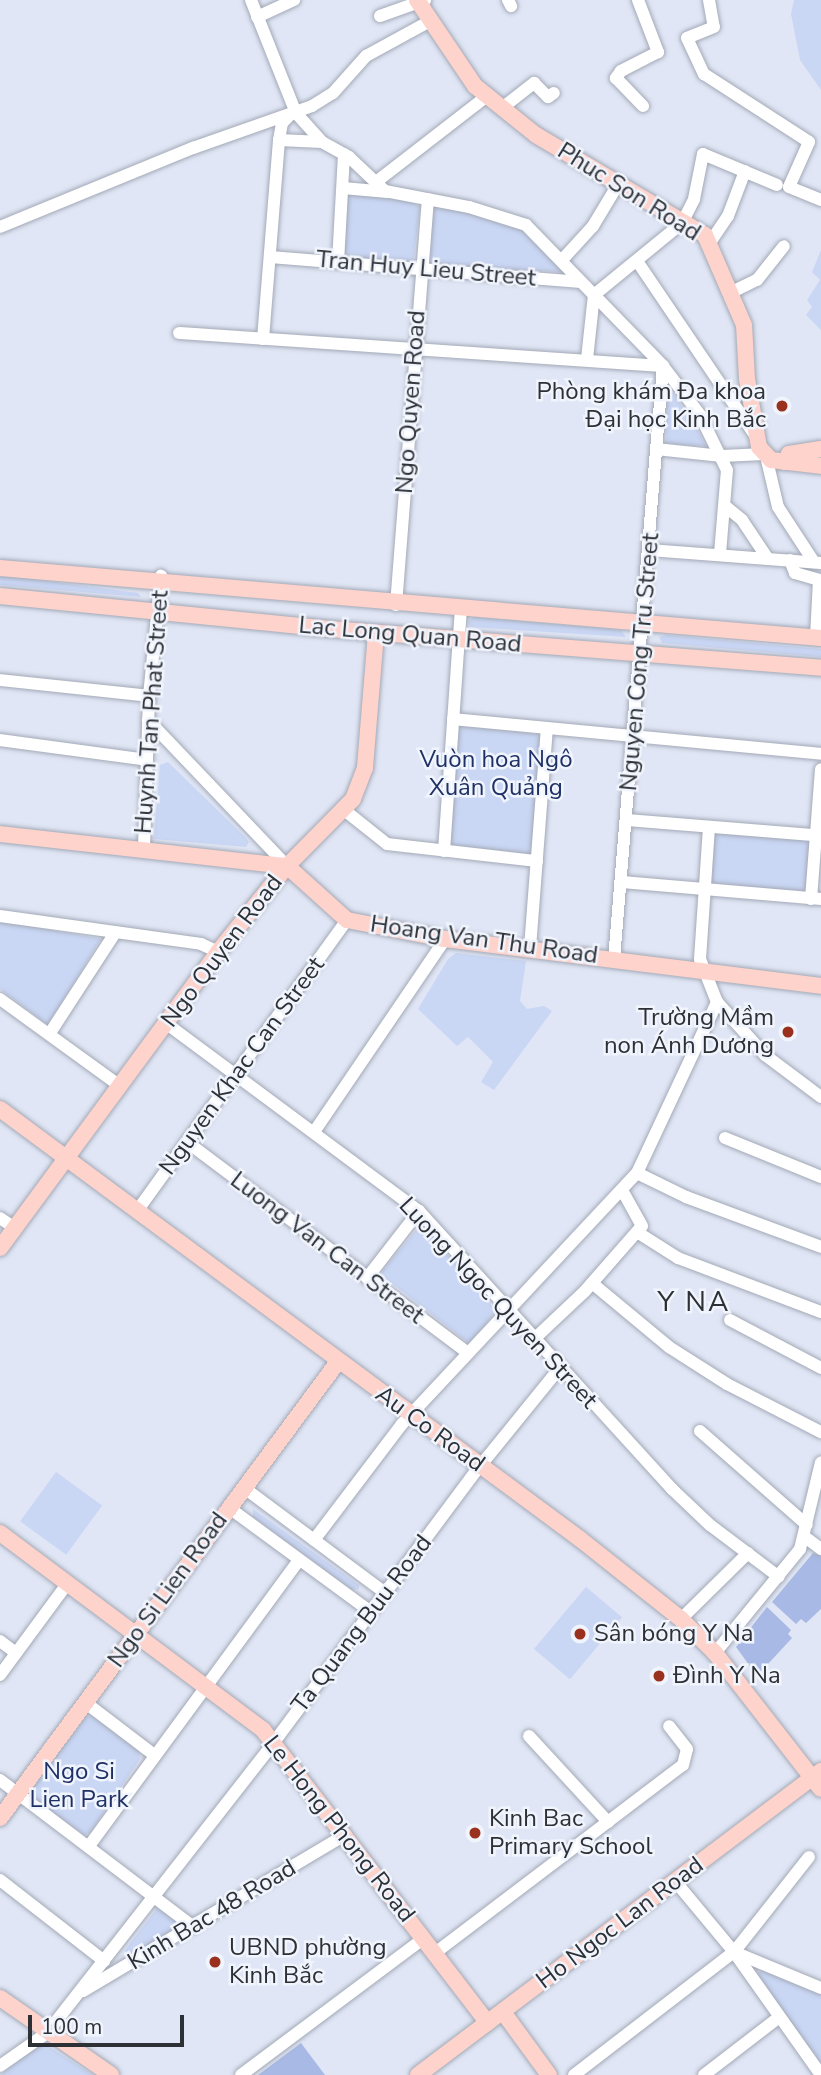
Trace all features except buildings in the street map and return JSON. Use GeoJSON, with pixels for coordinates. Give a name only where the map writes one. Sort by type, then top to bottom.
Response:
{"type":"FeatureCollection","features":[{"type":"Feature","properties":{"kind":"street"},"geometry":{"type":"LineString","coordinates":[[251,0],[294,113],[323,142],[344,154],[389,192]]}},
{"type":"Feature","properties":{"kind":"street"},"geometry":{"type":"LineString","coordinates":[[257,17],[294,0]]}},
{"type":"Feature","properties":{"kind":"street"},"geometry":{"type":"LineString","coordinates":[[709,0],[714,27],[687,38],[704,74],[718,87],[809,142],[789,187],[821,200]]}},
{"type":"Feature","properties":{"kind":"street"},"geometry":{"type":"LineString","coordinates":[[380,16],[420,1]]}},
{"type":"Feature","properties":{"kind":"street","name":"Phuc Son Road"},"geometry":{"type":"LineString","coordinates":[[420,1],[430,21],[475,86],[487,96],[617,186],[705,235],[744,324],[747,379],[757,438],[765,455]]}},
{"type":"Feature","properties":{"kind":"street"},"geometry":{"type":"LineString","coordinates":[[642,1],[644,24],[658,52],[621,71],[616,78],[643,106]]}},
{"type":"Feature","properties":{"kind":"street"},"geometry":{"type":"LineString","coordinates":[[0,227],[193,148],[294,113],[333,93],[366,56],[430,21]]}},
{"type":"Feature","properties":{"kind":"street"},"geometry":{"type":"LineString","coordinates":[[502,108],[534,83],[548,97],[554,93]]}},
{"type":"Feature","properties":{"kind":"street"},"geometry":{"type":"LineString","coordinates":[[376,182],[487,96]]}},
{"type":"Feature","properties":{"kind":"street"},"geometry":{"type":"LineString","coordinates":[[263,339],[279,139],[282,123],[294,113]]}},
{"type":"Feature","properties":{"kind":"street"},"geometry":{"type":"LineString","coordinates":[[279,139],[323,142]]}},
{"type":"Feature","properties":{"kind":"street"},"geometry":{"type":"LineString","coordinates":[[338,261],[344,154]]}},
{"type":"Feature","properties":{"kind":"street"},"geometry":{"type":"LineString","coordinates":[[587,359],[594,295],[682,223],[694,200],[703,154],[777,185]]}},
{"type":"Feature","properties":{"kind":"street"},"geometry":{"type":"LineString","coordinates":[[709,244],[728,216],[745,172]]}},
{"type":"Feature","properties":{"kind":"street"},"geometry":{"type":"LineString","coordinates":[[562,260],[593,226],[617,186]]}},
{"type":"Feature","properties":{"kind":"street"},"geometry":{"type":"LineString","coordinates":[[343,188],[428,199],[520,222],[562,260],[663,366],[700,415],[722,456],[727,477],[720,554]]}},
{"type":"Feature","properties":{"kind":"street","name":"Ngo Quyen Road"},"geometry":{"type":"LineString","coordinates":[[396,605],[414,349],[428,199]]}},
{"type":"Feature","properties":{"kind":"street"},"geometry":{"type":"LineString","coordinates":[[732,292],[757,280],[784,246]]}},
{"type":"Feature","properties":{"kind":"street","name":"Tran Huy Lieu Street"},"geometry":{"type":"LineString","coordinates":[[270,257],[581,282]]}},
{"type":"Feature","properties":{"kind":"street"},"geometry":{"type":"LineString","coordinates":[[637,261],[757,438]]}},
{"type":"Feature","properties":{"kind":"street"},"geometry":{"type":"LineString","coordinates":[[179,333],[663,366]]}},
{"type":"Feature","properties":{"kind":"street","name":"Nguyen Cong Tru Street"},"geometry":{"type":"LineString","coordinates":[[614,959],[635,736],[663,366]]}},
{"type":"Feature","properties":{"kind":"street"},"geometry":{"type":"LineString","coordinates":[[656,449],[722,456],[765,455],[785,462],[821,466]]}},
{"type":"Feature","properties":{"kind":"street"},"geometry":{"type":"LineString","coordinates":[[785,462],[789,454],[821,449]]}},
{"type":"Feature","properties":{"kind":"street"},"geometry":{"type":"LineString","coordinates":[[765,455],[778,507],[817,562]]}},
{"type":"Feature","properties":{"kind":"street"},"geometry":{"type":"LineString","coordinates":[[725,506],[742,520],[768,559]]}},
{"type":"Feature","properties":{"kind":"street"},"geometry":{"type":"LineString","coordinates":[[649,550],[817,562]]}},
{"type":"Feature","properties":{"kind":"street"},"geometry":{"type":"LineString","coordinates":[[790,559],[795,573],[820,580],[819,638]]}},
{"type":"Feature","properties":{"kind":"street","name":"Lac Long Quan Road"},"geometry":{"type":"LineString","coordinates":[[0,568],[160,579],[396,605],[819,638]]}},
{"type":"Feature","properties":{"kind":"street","name":"Huynh Tan Phat Street"},"geometry":{"type":"LineString","coordinates":[[144,848],[149,696],[160,579]]}},
{"type":"Feature","properties":{"kind":"street","name":"Lac Long Quan Road"},"geometry":{"type":"LineString","coordinates":[[0,596],[376,633],[821,668]]}},
{"type":"Feature","properties":{"kind":"street"},"geometry":{"type":"LineString","coordinates":[[444,851],[461,610]]}},
{"type":"Feature","properties":{"kind":"street","name":"Ngo Quyen Road"},"geometry":{"type":"LineString","coordinates":[[0,1248],[218,952],[287,866],[356,793],[365,767],[376,633]]}},
{"type":"Feature","properties":{"kind":"street"},"geometry":{"type":"LineString","coordinates":[[0,680],[149,696]]}},
{"type":"Feature","properties":{"kind":"street"},"geometry":{"type":"LineString","coordinates":[[453,719],[821,754]]}},
{"type":"Feature","properties":{"kind":"street"},"geometry":{"type":"LineString","coordinates":[[148,720],[287,866]]}},
{"type":"Feature","properties":{"kind":"street"},"geometry":{"type":"LineString","coordinates":[[530,948],[547,729]]}},
{"type":"Feature","properties":{"kind":"street"},"geometry":{"type":"LineString","coordinates":[[0,740],[147,760]]}},
{"type":"Feature","properties":{"kind":"street"},"geometry":{"type":"LineString","coordinates":[[622,882],[816,899],[815,835],[821,769]]}},
{"type":"Feature","properties":{"kind":"street"},"geometry":{"type":"LineString","coordinates":[[343,809],[379,841],[537,861]]}},
{"type":"Feature","properties":{"kind":"street"},"geometry":{"type":"LineString","coordinates":[[627,820],[815,835]]}},
{"type":"Feature","properties":{"kind":"street"},"geometry":{"type":"LineString","coordinates":[[709,827],[703,971],[718,1002],[765,1055],[821,1097]]}},
{"type":"Feature","properties":{"kind":"street"},"geometry":{"type":"LineString","coordinates":[[0,834],[287,866]]}},
{"type":"Feature","properties":{"kind":"street","name":"Hoang Van Thu Road"},"geometry":{"type":"LineString","coordinates":[[287,866],[347,920],[445,939],[821,986]]}},
{"type":"Feature","properties":{"kind":"street"},"geometry":{"type":"LineString","coordinates":[[0,916],[201,944],[218,952]]}},
{"type":"Feature","properties":{"kind":"street","name":"Nguyen Khac Can Street"},"geometry":{"type":"LineString","coordinates":[[137,1211],[347,920]]}},
{"type":"Feature","properties":{"kind":"street"},"geometry":{"type":"LineString","coordinates":[[50,1033],[115,933]]}},
{"type":"Feature","properties":{"kind":"street"},"geometry":{"type":"LineString","coordinates":[[314,1132],[445,939]]}},
{"type":"Feature","properties":{"kind":"street"},"geometry":{"type":"LineString","coordinates":[[0,999],[120,1086]]}},
{"type":"Feature","properties":{"kind":"street"},"geometry":{"type":"LineString","coordinates":[[314,1540],[402,1424],[412,1417],[506,1310],[637,1173],[718,1002]]}},
{"type":"Feature","properties":{"kind":"street","name":"Luong Ngoc Quyen Street"},"geometry":{"type":"LineString","coordinates":[[167,1024],[419,1211],[559,1369],[693,1510],[779,1577]]}},
{"type":"Feature","properties":{"kind":"street","name":"Au Co Road"},"geometry":{"type":"LineString","coordinates":[[0,1109],[337,1363],[480,1465],[681,1619],[715,1653],[817,1779]]}},
{"type":"Feature","properties":{"kind":"street"},"geometry":{"type":"LineString","coordinates":[[725,1138],[821,1177]]}},
{"type":"Feature","properties":{"kind":"street","name":"Luong Van Can Street"},"geometry":{"type":"LineString","coordinates":[[187,1142],[468,1353]]}},
{"type":"Feature","properties":{"kind":"street"},"geometry":{"type":"LineString","coordinates":[[637,1173],[686,1197],[821,1247]]}},
{"type":"Feature","properties":{"kind":"street"},"geometry":{"type":"LineString","coordinates":[[533,1340],[592,1283],[642,1226],[622,1190]]}},
{"type":"Feature","properties":{"kind":"street"},"geometry":{"type":"LineString","coordinates":[[367,1278],[419,1211]]}},
{"type":"Feature","properties":{"kind":"street"},"geometry":{"type":"LineString","coordinates":[[0,1218],[15,1228]]}},
{"type":"Feature","properties":{"kind":"street"},"geometry":{"type":"LineString","coordinates":[[637,1232],[678,1258],[821,1312]]}},
{"type":"Feature","properties":{"kind":"street"},"geometry":{"type":"LineString","coordinates":[[592,1283],[669,1347],[727,1384],[821,1432]]}},
{"type":"Feature","properties":{"kind":"street"},"geometry":{"type":"LineString","coordinates":[[730,1320],[821,1368]]}},
{"type":"Feature","properties":{"kind":"street","name":"Ngo Si Lien Road"},"geometry":{"type":"LineString","coordinates":[[0,1818],[337,1363]]}},
{"type":"Feature","properties":{"kind":"street","name":"Ta Quang Buu Road"},"geometry":{"type":"LineString","coordinates":[[0,2066],[47,2033],[274,1742],[480,1465],[559,1369]]}},
{"type":"Feature","properties":{"kind":"street"},"geometry":{"type":"LineString","coordinates":[[700,1432],[806,1531],[821,1549]]}},
{"type":"Feature","properties":{"kind":"street"},"geometry":{"type":"LineString","coordinates":[[715,1653],[779,1577],[806,1531],[821,1462]]}},
{"type":"Feature","properties":{"kind":"street"},"geometry":{"type":"LineString","coordinates":[[243,1487],[385,1593]]}},
{"type":"Feature","properties":{"kind":"street"},"geometry":{"type":"LineString","coordinates":[[228,1507],[371,1612]]}},
{"type":"Feature","properties":{"kind":"street","name":"Le Hong Phong Road"},"geometry":{"type":"LineString","coordinates":[[0,1533],[203,1685],[274,1742],[488,2023]]}},
{"type":"Feature","properties":{"kind":"street"},"geometry":{"type":"LineString","coordinates":[[681,1619],[748,1553]]}},
{"type":"Feature","properties":{"kind":"street"},"geometry":{"type":"LineString","coordinates":[[89,1846],[203,1685],[299,1560]]}},
{"type":"Feature","properties":{"kind":"street"},"geometry":{"type":"LineString","coordinates":[[0,1675],[67,1584]]}},
{"type":"Feature","properties":{"kind":"street"},"geometry":{"type":"LineString","coordinates":[[0,1641],[16,1653]]}},
{"type":"Feature","properties":{"kind":"street"},"geometry":{"type":"LineString","coordinates":[[86,1703],[153,1754]]}},
{"type":"Feature","properties":{"kind":"street"},"geometry":{"type":"LineString","coordinates":[[435,1952],[686,1762],[685,1744],[669,1726]]}},
{"type":"Feature","properties":{"kind":"street"},"geometry":{"type":"LineString","coordinates":[[529,1736],[608,1822]]}},
{"type":"Feature","properties":{"kind":"street","name":"Ho Ngoc Lan Road"},"geometry":{"type":"LineString","coordinates":[[418,2075],[675,1881],[817,1779]]}},
{"type":"Feature","properties":{"kind":"street"},"geometry":{"type":"LineString","coordinates":[[0,1780],[155,1894],[194,1927]]}},
{"type":"Feature","properties":{"kind":"street","name":"Kinh Bac 48 Road"},"geometry":{"type":"LineString","coordinates":[[77,1995],[346,1834]]}},
{"type":"Feature","properties":{"kind":"street"},"geometry":{"type":"LineString","coordinates":[[574,2075],[734,1952],[809,1857]]}},
{"type":"Feature","properties":{"kind":"street"},"geometry":{"type":"LineString","coordinates":[[0,1880],[104,1961]]}},
{"type":"Feature","properties":{"kind":"street"},"geometry":{"type":"LineString","coordinates":[[675,1881],[734,1952],[778,2018],[821,2075]]}},
{"type":"Feature","properties":{"kind":"street"},"geometry":{"type":"LineString","coordinates":[[241,2075],[424,1938]]}},
{"type":"Feature","properties":{"kind":"street"},"geometry":{"type":"LineString","coordinates":[[734,1952],[820,1986]]}},
{"type":"Feature","properties":{"kind":"street"},"geometry":{"type":"LineString","coordinates":[[0,1998],[111,2075]]}},
{"type":"Feature","properties":{"kind":"street"},"geometry":{"type":"LineString","coordinates":[[503,2012],[549,2075]]}},
{"type":"Feature","properties":{"kind":"street"},"geometry":{"type":"LineString","coordinates":[[704,2075],[778,2018]]}},
{"type":"Feature","properties":{"kind":"green space"},"geometry":{"type":"Polygon","coordinates":[[[794,0],[821,0],[821,90],[800,60],[791,14],[794,0]]]}},
{"type":"Feature","properties":{"kind":"green space"},"geometry":{"type":"Polygon","coordinates":[[[346,193],[401,197],[420,207],[413,264],[347,258],[342,252],[346,193]]]}},
{"type":"Feature","properties":{"kind":"green space"},"geometry":{"type":"Polygon","coordinates":[[[439,204],[525,230],[563,272],[433,265],[429,260],[433,207],[439,204]]]}},
{"type":"Feature","properties":{"kind":"green space"},"geometry":{"type":"Polygon","coordinates":[[[821,250],[821,330],[806,315],[812,307],[807,300],[820,280],[812,272],[821,250]]]}},
{"type":"Feature","properties":{"kind":"green space"},"geometry":{"type":"Polygon","coordinates":[[[668,387],[692,420],[706,446],[666,444],[668,387]]]}},
{"type":"Feature","properties":{"kind":"green space"},"geometry":{"type":"Polygon","coordinates":[[[0,575],[138,593],[141,597],[0,585],[0,575]]]}},
{"type":"Feature","properties":{"kind":"green space"},"geometry":{"type":"Polygon","coordinates":[[[474,617],[621,630],[626,637],[470,627],[468,621],[474,617]]]}},
{"type":"Feature","properties":{"kind":"green space"},"geometry":{"type":"Polygon","coordinates":[[[666,635],[821,649],[821,657],[662,643],[659,637],[666,635]]]}},
{"type":"Feature","properties":{"kind":"green space","name":"Vuòn hoa Ngô Xuân Quảng"},"geometry":{"type":"Polygon","coordinates":[[[463,722],[537,734],[544,741],[535,854],[530,857],[451,848],[447,843],[454,727],[463,722]]]}},
{"type":"Feature","properties":{"kind":"green space"},"geometry":{"type":"Polygon","coordinates":[[[168,762],[244,836],[249,842],[246,847],[154,839],[160,765],[168,762]]]}},
{"type":"Feature","properties":{"kind":"green space"},"geometry":{"type":"Polygon","coordinates":[[[710,832],[813,841],[808,896],[705,887],[710,832]]]}},
{"type":"Feature","properties":{"kind":"green space"},"geometry":{"type":"Polygon","coordinates":[[[0,921],[101,939],[48,1025],[0,989],[0,921]]]}},
{"type":"Feature","properties":{"kind":"green space"},"geometry":{"type":"Polygon","coordinates":[[[456,953],[526,961],[520,1001],[527,1009],[544,1006],[552,1011],[494,1090],[481,1082],[493,1062],[468,1037],[457,1046],[418,1009],[448,959],[456,953]]]}},
{"type":"Feature","properties":{"kind":"green space"},"geometry":{"type":"Polygon","coordinates":[[[421,1224],[496,1311],[470,1344],[380,1274],[421,1224]]]}},
{"type":"Feature","properties":{"kind":"green space"},"geometry":{"type":"Polygon","coordinates":[[[56,1472],[102,1506],[66,1555],[20,1521],[56,1472]]]}},
{"type":"Feature","properties":{"kind":"green space"},"geometry":{"type":"Polygon","coordinates":[[[253,1509],[359,1585],[359,1589],[351,1590],[253,1517],[253,1509]]]}},
{"type":"Feature","properties":{"kind":"green space","name":"Sân bóng Y Na"},"geometry":{"type":"Polygon","coordinates":[[[586,1587],[622,1617],[570,1679],[534,1649],[586,1587]]]}},
{"type":"Feature","properties":{"kind":"green space","name":"Ngo Si Lien Park"},"geometry":{"type":"Polygon","coordinates":[[[93,1716],[139,1750],[140,1759],[91,1832],[84,1835],[33,1799],[31,1789],[86,1717],[93,1716]]]}},
{"type":"Feature","properties":{"kind":"green space"},"geometry":{"type":"Polygon","coordinates":[[[158,1907],[181,1925],[128,1956],[125,1950],[158,1907]]]}},
{"type":"Feature","properties":{"kind":"green space"},"geometry":{"type":"Polygon","coordinates":[[[763,1970],[821,1993],[821,2066],[755,1975],[763,1970]]]}},
{"type":"Feature","properties":{"kind":"green space"},"geometry":{"type":"Polygon","coordinates":[[[39,2045],[48,2046],[93,2075],[0,2075],[39,2045]]]}},
{"type":"Feature","properties":{"kind":"shaded area"},"geometry":{"type":"Polygon","coordinates":[[[813,1553],[821,1556],[821,1609],[806,1623],[801,1619],[796,1624],[772,1602],[813,1553]]]}},
{"type":"Feature","properties":{"kind":"shaded area"},"geometry":{"type":"Polygon","coordinates":[[[767,1607],[791,1630],[788,1634],[792,1638],[757,1676],[736,1647],[767,1607]]]}},
{"type":"Feature","properties":{"kind":"shaded area"},"geometry":{"type":"Polygon","coordinates":[[[301,2043],[325,2075],[258,2075],[301,2043]]]}},
{"type":"Feature","properties":{"kind":"place","name":"Phòng khám Đa khoa Đại học Kinh Bắc"},"geometry":{"type":"Point","coordinates":[782,406]}},
{"type":"Feature","properties":{"kind":"place","name":"Trường Mầm non Ánh Dương"},"geometry":{"type":"Point","coordinates":[788,1032]}},
{"type":"Feature","properties":{"kind":"place","name":"Sân bóng Y Na"},"geometry":{"type":"Point","coordinates":[580,1634]}},
{"type":"Feature","properties":{"kind":"place","name":"Đình Y Na"},"geometry":{"type":"Point","coordinates":[659,1676]}},
{"type":"Feature","properties":{"kind":"place","name":"Kinh Bac Primary School"},"geometry":{"type":"Point","coordinates":[475,1833]}},
{"type":"Feature","properties":{"kind":"place","name":"UBND phường Kinh Bắc"},"geometry":{"type":"Point","coordinates":[215,1962]}},
{"type":"Feature","properties":{"kind":"district","name":"Y NA"},"geometry":{"type":"Point","coordinates":[694,1302]}}]}
